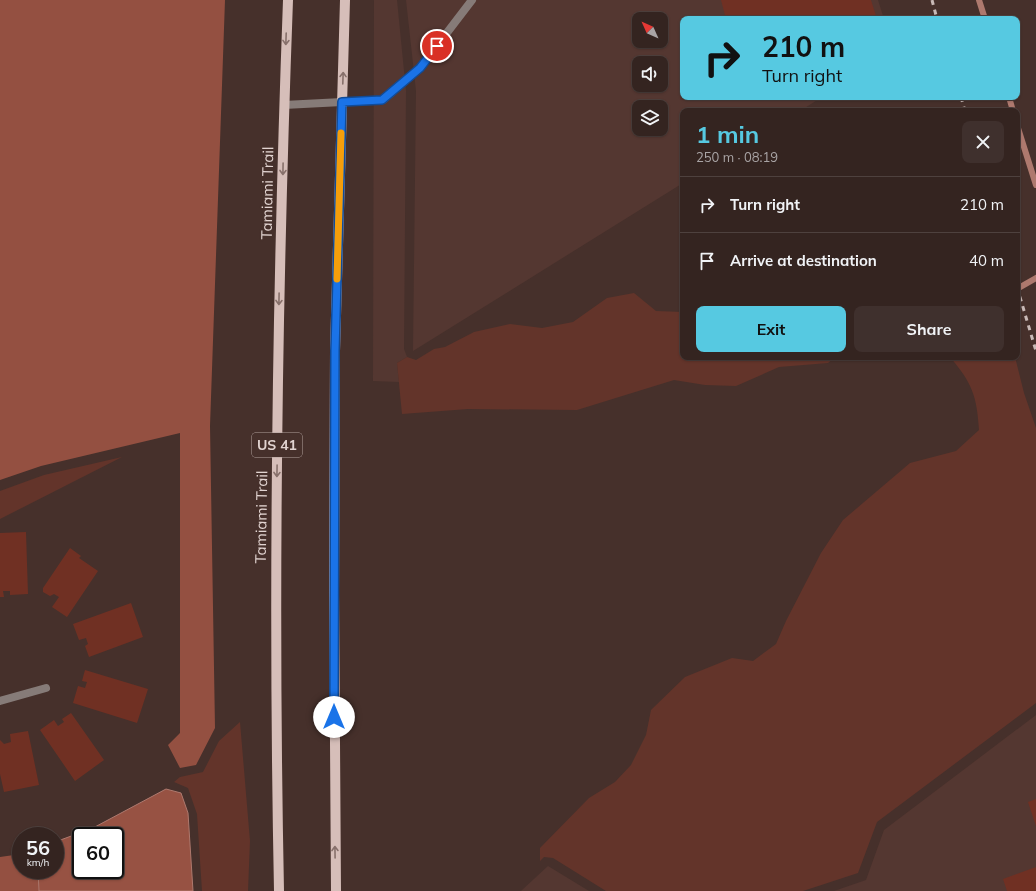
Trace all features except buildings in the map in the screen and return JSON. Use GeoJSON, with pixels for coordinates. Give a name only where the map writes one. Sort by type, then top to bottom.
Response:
{"type":"FeatureCollection","features":[{"type":"Feature","properties":{"kind":"main road","name":"Tamiami Trail"},"geometry":{"type":"LineString","coordinates":[[279,891],[275,584],[284,105],[288,0]]}},
{"type":"Feature","properties":{"kind":"main road"},"geometry":{"type":"LineString","coordinates":[[336,891],[334,593],[335,351],[345,0]]}},
{"type":"Feature","properties":{"kind":"street"},"geometry":{"type":"LineString","coordinates":[[284,105],[382,100],[420,68],[472,0]]}},
{"type":"Feature","properties":{"kind":"street"},"geometry":{"type":"LineString","coordinates":[[0,701],[46,688]]}},
{"type":"Feature","properties":{"kind":"shaded area"},"geometry":{"type":"Polygon","coordinates":[[[0,0],[225,0],[210,426],[215,728],[196,765],[180,768],[168,745],[180,733],[180,433],[41,466],[0,480],[0,0]]]}},
{"type":"Feature","properties":{"kind":"shaded area"},"geometry":{"type":"Polygon","coordinates":[[[374,0],[397,0],[406,91],[404,349],[407,357],[397,363],[399,382],[373,381],[374,0]]]}},
{"type":"Feature","properties":{"kind":"shaded area"},"geometry":{"type":"Polygon","coordinates":[[[406,0],[878,0],[883,16],[680,16],[680,100],[817,100],[805,108],[680,108],[680,185],[413,351],[416,91],[406,0]]]}},
{"type":"Feature","properties":{"kind":"shaded area"},"geometry":{"type":"Polygon","coordinates":[[[634,293],[656,311],[680,312],[680,360],[832,360],[828,363],[779,367],[736,386],[705,385],[674,380],[577,410],[468,409],[402,414],[397,363],[407,357],[416,360],[434,349],[445,347],[474,332],[510,324],[542,328],[573,322],[607,298],[634,293]]]}},
{"type":"Feature","properties":{"kind":"shaded area"},"geometry":{"type":"Polygon","coordinates":[[[952,360],[1016,360],[1024,393],[1036,428],[1036,703],[877,822],[858,873],[803,891],[606,891],[553,858],[544,857],[540,861],[540,848],[589,798],[615,782],[631,765],[646,735],[651,710],[685,677],[732,658],[753,661],[776,644],[786,621],[821,553],[843,520],[910,463],[956,451],[979,430],[977,408],[972,390],[952,360]]]}},
{"type":"Feature","properties":{"kind":"shaded area"},"geometry":{"type":"Polygon","coordinates":[[[122,457],[0,519],[0,491],[44,475],[122,457]]]}},
{"type":"Feature","properties":{"kind":"shaded area"},"geometry":{"type":"Polygon","coordinates":[[[1036,715],[1036,891],[834,891],[866,880],[884,830],[1036,715]]]}},
{"type":"Feature","properties":{"kind":"shaded area"},"geometry":{"type":"Polygon","coordinates":[[[240,722],[250,841],[248,891],[202,891],[197,814],[188,788],[174,782],[180,777],[203,772],[219,741],[240,722]]]}},
{"type":"Feature","properties":{"kind":"shaded area"},"geometry":{"type":"Polygon","coordinates":[[[166,789],[181,793],[188,813],[193,891],[39,891],[38,879],[64,879],[64,839],[72,836],[72,879],[124,879],[124,827],[95,827],[166,789]]]}},
{"type":"Feature","properties":{"kind":"shaded area"},"geometry":{"type":"Polygon","coordinates":[[[12,855],[12,879],[38,879],[39,891],[0,891],[0,857],[12,855]]]}},
{"type":"Feature","properties":{"kind":"shaded area"},"geometry":{"type":"Polygon","coordinates":[[[548,866],[589,891],[521,891],[548,866]]]}},
{"type":"Feature","properties":{"kind":"waterway"},"geometry":{"type":"LineString","coordinates":[[979,0],[984,16]]}},
{"type":"Feature","properties":{"kind":"waterway"},"geometry":{"type":"LineString","coordinates":[[1010,100],[1012,108]]}},
{"type":"Feature","properties":{"kind":"waterway"},"geometry":{"type":"LineString","coordinates":[[1020,134],[1036,185]]}},
{"type":"Feature","properties":{"kind":"waterway"},"geometry":{"type":"LineString","coordinates":[[1020,287],[1036,278]]}},
{"type":"Feature","properties":{"kind":"railway"},"geometry":{"type":"LineString","coordinates":[[932,0],[936,16]]}},
{"type":"Feature","properties":{"kind":"railway"},"geometry":{"type":"LineString","coordinates":[[962,100],[964,108]]}},
{"type":"Feature","properties":{"kind":"railway"},"geometry":{"type":"LineString","coordinates":[[1020,297],[1036,351]]}},
{"type":"Feature","properties":{"kind":"slow traffic"},"geometry":{"type":"LineString","coordinates":[[337,279],[341,133]]}},
{"type":"Feature","properties":{"kind":"route"},"geometry":{"type":"LineString","coordinates":[[334,717],[335,351],[342,102],[382,100],[420,68],[437,46]]}}]}
